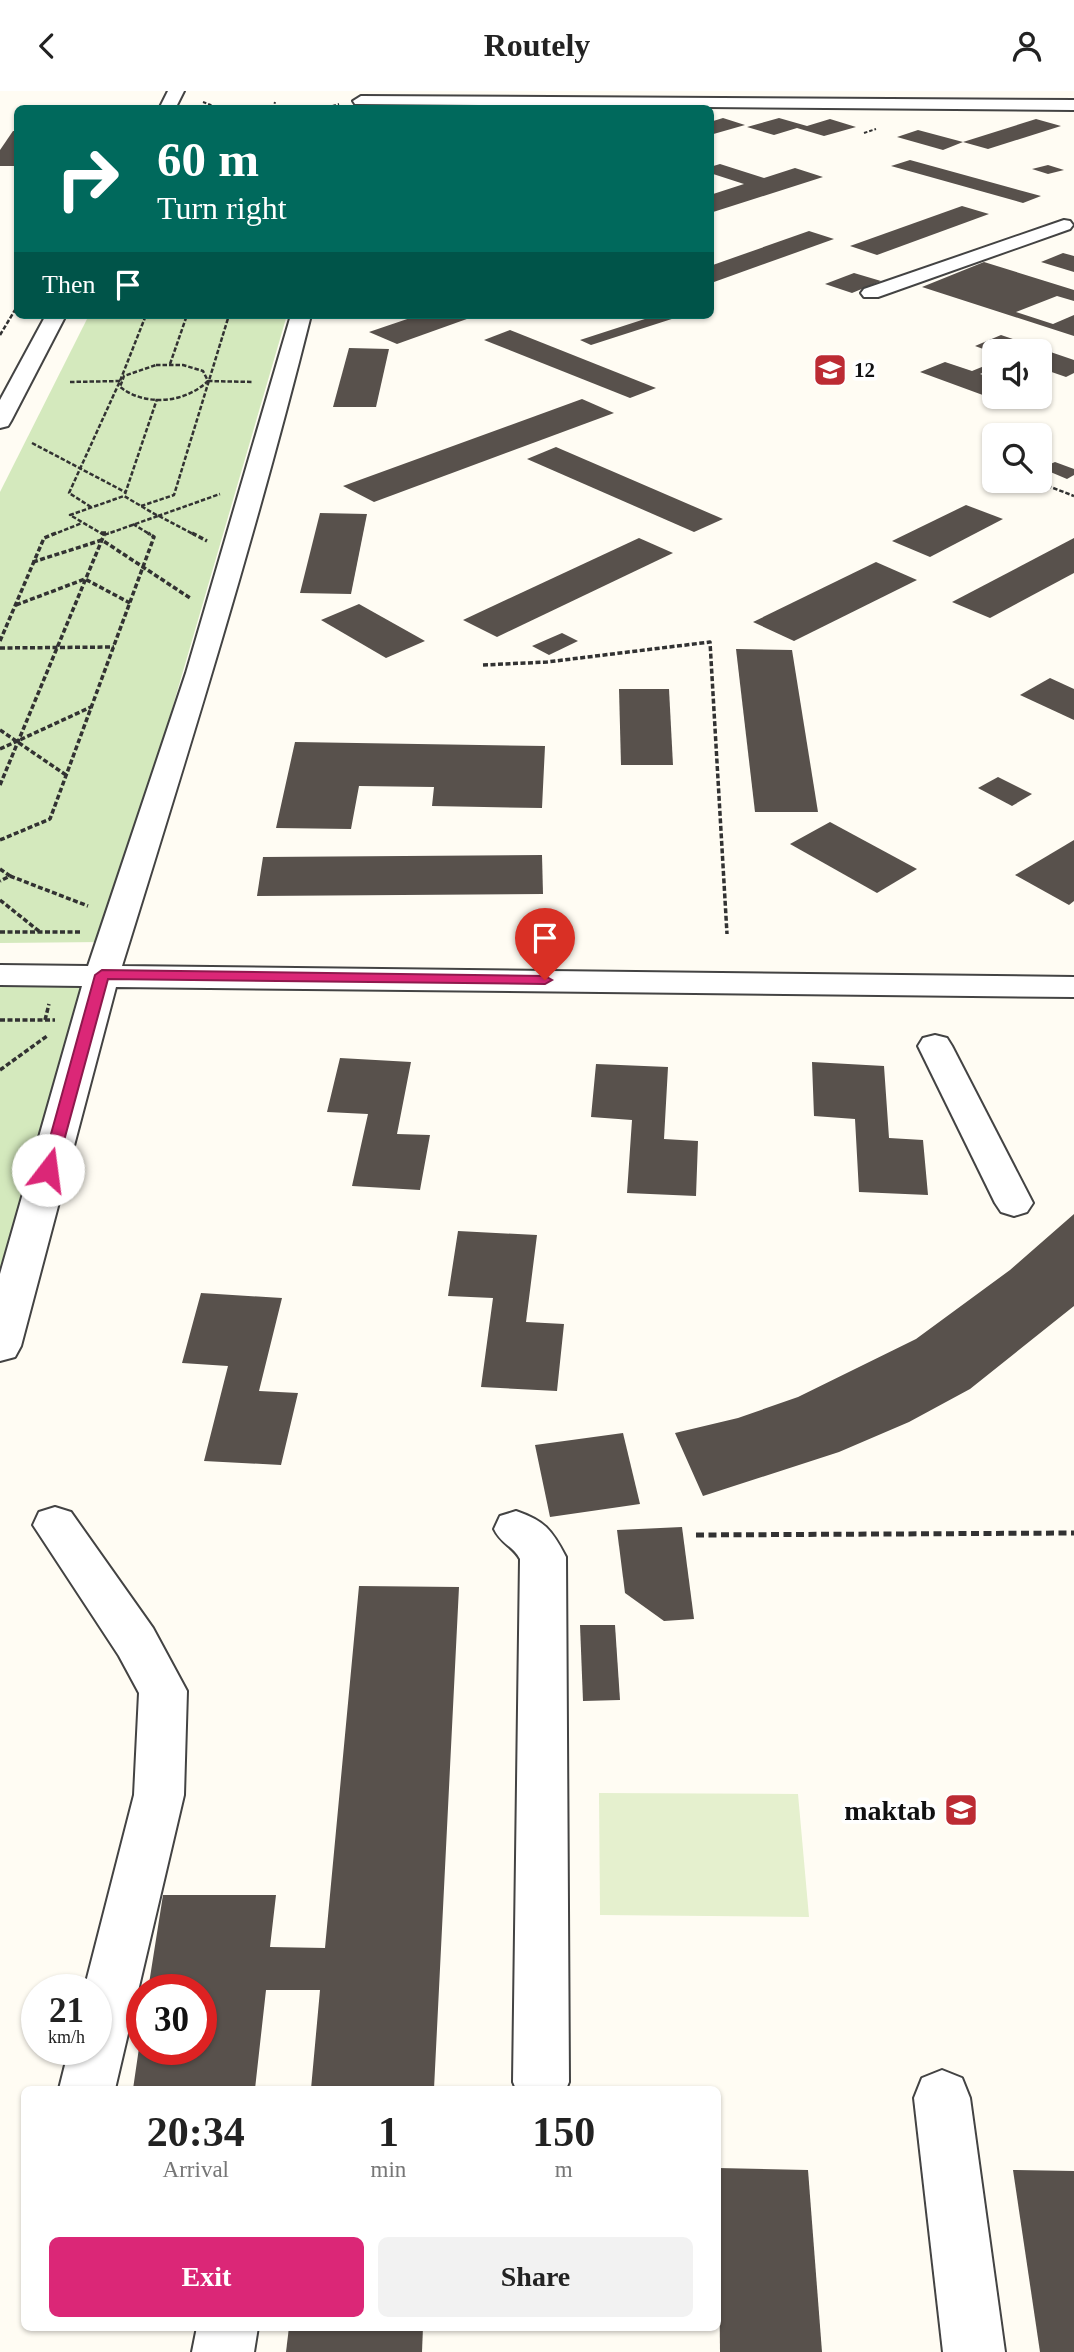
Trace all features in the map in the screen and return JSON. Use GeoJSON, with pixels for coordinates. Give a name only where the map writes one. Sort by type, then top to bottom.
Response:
{"type":"FeatureCollection","features":[{"type":"Feature","properties":{"kind":"street"},"geometry":{"type":"LineString","coordinates":[[361,100],[1074,105]]}},
{"type":"Feature","properties":{"kind":"street"},"geometry":{"type":"LineString","coordinates":[[871,293],[1064,225]]}},
{"type":"Feature","properties":{"kind":"street"},"geometry":{"type":"LineString","coordinates":[[0,421],[55,319]]}},
{"type":"Feature","properties":{"kind":"street"},"geometry":{"type":"LineString","coordinates":[[0,1346],[102,975],[204,660],[300,319]]}},
{"type":"Feature","properties":{"kind":"street"},"geometry":{"type":"LineString","coordinates":[[0,975],[1074,987]]}},
{"type":"Feature","properties":{"kind":"street"},"geometry":{"type":"LineString","coordinates":[[935,1046],[1014,1203]]}},
{"type":"Feature","properties":{"kind":"street"},"geometry":{"type":"LineString","coordinates":[[55,1525],[136,1642],[163,1692],[159,1795],[88,2086]]}},
{"type":"Feature","properties":{"kind":"street"},"geometry":{"type":"LineString","coordinates":[[516,1529],[533,1540],[543,1557],[541,2082]]}},
{"type":"Feature","properties":{"kind":"street"},"geometry":{"type":"LineString","coordinates":[[942,2098],[974,2352]]}},
{"type":"Feature","properties":{"kind":"street"},"geometry":{"type":"LineString","coordinates":[[223,2352],[227,2331]]}},
{"type":"Feature","properties":{"kind":"path"},"geometry":{"type":"LineString","coordinates":[[202,103],[208,105]]}},
{"type":"Feature","properties":{"kind":"path"},"geometry":{"type":"LineString","coordinates":[[336,105],[343,103]]}},
{"type":"Feature","properties":{"kind":"path"},"geometry":{"type":"LineString","coordinates":[[0,335],[14,312]]}},
{"type":"Feature","properties":{"kind":"path"},"geometry":{"type":"LineString","coordinates":[[91,507],[69,493],[120,381],[144,319]]}},
{"type":"Feature","properties":{"kind":"path"},"geometry":{"type":"LineString","coordinates":[[170,364],[186,319]]}},
{"type":"Feature","properties":{"kind":"path"},"geometry":{"type":"LineString","coordinates":[[141,506],[174,495],[228,319]]}},
{"type":"Feature","properties":{"kind":"path"},"geometry":{"type":"LineString","coordinates":[[170,364],[195,367],[208,376],[208,381],[204,387],[185,395],[157,399],[133,395],[120,387],[124,376],[143,367],[170,364]]}},
{"type":"Feature","properties":{"kind":"path"},"geometry":{"type":"LineString","coordinates":[[70,381],[120,381]]}},
{"type":"Feature","properties":{"kind":"path"},"geometry":{"type":"LineString","coordinates":[[208,381],[258,382]]}},
{"type":"Feature","properties":{"kind":"path"},"geometry":{"type":"LineString","coordinates":[[125,494],[157,399]]}},
{"type":"Feature","properties":{"kind":"path"},"geometry":{"type":"LineString","coordinates":[[32,443],[210,543]]}},
{"type":"Feature","properties":{"kind":"path"},"geometry":{"type":"LineString","coordinates":[[1052,488],[1074,496]]}},
{"type":"Feature","properties":{"kind":"path"},"geometry":{"type":"LineString","coordinates":[[0,785],[104,535],[221,493]]}},
{"type":"Feature","properties":{"kind":"path"},"geometry":{"type":"LineString","coordinates":[[104,535],[70,515],[125,494]]}},
{"type":"Feature","properties":{"kind":"path"},"geometry":{"type":"LineString","coordinates":[[0,641],[44,538],[83,523]]}},
{"type":"Feature","properties":{"kind":"path"},"geometry":{"type":"LineString","coordinates":[[0,840],[50,819],[154,537],[133,524]]}},
{"type":"Feature","properties":{"kind":"path"},"geometry":{"type":"LineString","coordinates":[[33,562],[102,540]]}},
{"type":"Feature","properties":{"kind":"path"},"geometry":{"type":"LineString","coordinates":[[102,540],[192,599]]}},
{"type":"Feature","properties":{"kind":"path"},"geometry":{"type":"LineString","coordinates":[[15,605],[85,579],[130,604]]}},
{"type":"Feature","properties":{"kind":"path"},"geometry":{"type":"LineString","coordinates":[[483,665],[547,662],[710,642],[727,934]]}},
{"type":"Feature","properties":{"kind":"path"},"geometry":{"type":"LineString","coordinates":[[0,648],[114,647]]}},
{"type":"Feature","properties":{"kind":"path"},"geometry":{"type":"LineString","coordinates":[[0,749],[91,707]]}},
{"type":"Feature","properties":{"kind":"path"},"geometry":{"type":"LineString","coordinates":[[0,730],[66,775]]}},
{"type":"Feature","properties":{"kind":"path"},"geometry":{"type":"LineString","coordinates":[[0,869],[10,876],[98,910]]}},
{"type":"Feature","properties":{"kind":"path"},"geometry":{"type":"LineString","coordinates":[[0,881],[10,876]]}},
{"type":"Feature","properties":{"kind":"path"},"geometry":{"type":"LineString","coordinates":[[0,900],[41,932]]}},
{"type":"Feature","properties":{"kind":"path"},"geometry":{"type":"LineString","coordinates":[[0,932],[81,932]]}},
{"type":"Feature","properties":{"kind":"path"},"geometry":{"type":"LineString","coordinates":[[0,1020],[58,1020]]}},
{"type":"Feature","properties":{"kind":"path"},"geometry":{"type":"LineString","coordinates":[[0,1070],[51,1034]]}},
{"type":"Feature","properties":{"kind":"path"},"geometry":{"type":"LineString","coordinates":[[696,1535],[1074,1533]]}},
{"type":"Feature","properties":{"kind":"green space"},"geometry":{"type":"Polygon","coordinates":[[[87,319],[286,319],[104,942],[0,943],[0,492],[87,319]]]}},
{"type":"Feature","properties":{"kind":"green space"},"geometry":{"type":"Polygon","coordinates":[[[0,975],[102,975],[0,1346],[0,975]]]}},
{"type":"Feature","properties":{"kind":"green space"},"geometry":{"type":"Polygon","coordinates":[[[599,1793],[798,1794],[809,1917],[600,1915],[599,1793]]]}},
{"type":"Feature","properties":{"kind":"building"},"geometry":{"type":"Polygon","coordinates":[[[723,118],[745,125],[714,134],[714,121],[723,118]]]}},
{"type":"Feature","properties":{"kind":"building"},"geometry":{"type":"Polygon","coordinates":[[[779,118],[807,126],[830,119],[856,127],[824,136],[797,128],[774,135],[747,127],[779,118]]]}},
{"type":"Feature","properties":{"kind":"building"},"geometry":{"type":"Polygon","coordinates":[[[1036,119],[1061,126],[988,149],[963,142],[1036,119]]]}},
{"type":"Feature","properties":{"kind":"building"},"geometry":{"type":"Polygon","coordinates":[[[918,130],[963,142],[943,150],[897,137],[918,130]]]}},
{"type":"Feature","properties":{"kind":"building"},"geometry":{"type":"Polygon","coordinates":[[[14,131],[14,166],[0,166],[0,150],[14,131]]]}},
{"type":"Feature","properties":{"kind":"building"},"geometry":{"type":"Polygon","coordinates":[[[910,160],[1041,196],[1023,203],[891,166],[910,160]]]}},
{"type":"Feature","properties":{"kind":"building"},"geometry":{"type":"Polygon","coordinates":[[[720,164],[764,178],[795,168],[823,177],[714,212],[714,194],[744,184],[714,174],[714,166],[720,164]]]}},
{"type":"Feature","properties":{"kind":"building"},"geometry":{"type":"Polygon","coordinates":[[[1048,165],[1064,170],[1048,174],[1032,169],[1048,165]]]}},
{"type":"Feature","properties":{"kind":"building"},"geometry":{"type":"Polygon","coordinates":[[[962,206],[989,214],[877,255],[850,246],[962,206]]]}},
{"type":"Feature","properties":{"kind":"building"},"geometry":{"type":"Polygon","coordinates":[[[809,231],[834,239],[714,282],[714,265],[809,231]]]}},
{"type":"Feature","properties":{"kind":"building"},"geometry":{"type":"Polygon","coordinates":[[[1063,253],[1074,256],[1074,272],[1041,262],[1063,253]]]}},
{"type":"Feature","properties":{"kind":"building"},"geometry":{"type":"Polygon","coordinates":[[[984,262],[1074,290],[1074,301],[1057,296],[1016,312],[1053,324],[1074,315],[1074,336],[922,287],[984,262]]]}},
{"type":"Feature","properties":{"kind":"building"},"geometry":{"type":"Polygon","coordinates":[[[854,273],[881,281],[852,293],[825,284],[854,273]]]}},
{"type":"Feature","properties":{"kind":"building"},"geometry":{"type":"Polygon","coordinates":[[[407,319],[467,319],[397,344],[369,332],[407,319]]]}},
{"type":"Feature","properties":{"kind":"building"},"geometry":{"type":"Polygon","coordinates":[[[645,319],[672,319],[591,345],[580,340],[645,319]]]}},
{"type":"Feature","properties":{"kind":"building"},"geometry":{"type":"Polygon","coordinates":[[[510,330],[656,388],[630,398],[484,340],[510,330]]]}},
{"type":"Feature","properties":{"kind":"building"},"geometry":{"type":"Polygon","coordinates":[[[1001,335],[1013,339],[992,339],[1001,335]]]}},
{"type":"Feature","properties":{"kind":"building"},"geometry":{"type":"Polygon","coordinates":[[[349,348],[389,349],[376,407],[333,407],[349,348]]]}},
{"type":"Feature","properties":{"kind":"building"},"geometry":{"type":"Polygon","coordinates":[[[1052,352],[1074,360],[1074,373],[1066,377],[1052,372],[1052,352]]]}},
{"type":"Feature","properties":{"kind":"building"},"geometry":{"type":"Polygon","coordinates":[[[945,362],[972,371],[982,367],[982,395],[920,372],[945,362]]]}},
{"type":"Feature","properties":{"kind":"building"},"geometry":{"type":"Polygon","coordinates":[[[582,399],[614,413],[374,502],[343,486],[582,399]]]}},
{"type":"Feature","properties":{"kind":"building"},"geometry":{"type":"Polygon","coordinates":[[[556,447],[723,519],[694,532],[527,459],[556,447]]]}},
{"type":"Feature","properties":{"kind":"building"},"geometry":{"type":"Polygon","coordinates":[[[1052,463],[1074,469],[1074,475],[1067,479],[1052,473],[1052,463]]]}},
{"type":"Feature","properties":{"kind":"building"},"geometry":{"type":"Polygon","coordinates":[[[966,505],[1003,519],[930,557],[892,541],[966,505]]]}},
{"type":"Feature","properties":{"kind":"building"},"geometry":{"type":"Polygon","coordinates":[[[320,513],[367,514],[351,594],[300,593],[320,513]]]}},
{"type":"Feature","properties":{"kind":"building"},"geometry":{"type":"Polygon","coordinates":[[[639,538],[673,553],[497,637],[463,620],[639,538]]]}},
{"type":"Feature","properties":{"kind":"building"},"geometry":{"type":"Polygon","coordinates":[[[1074,538],[1074,573],[990,618],[952,602],[1074,538]]]}},
{"type":"Feature","properties":{"kind":"building"},"geometry":{"type":"Polygon","coordinates":[[[876,562],[917,580],[794,641],[753,622],[876,562]]]}},
{"type":"Feature","properties":{"kind":"building"},"geometry":{"type":"Polygon","coordinates":[[[359,604],[425,641],[386,658],[321,620],[359,604]]]}},
{"type":"Feature","properties":{"kind":"building"},"geometry":{"type":"Polygon","coordinates":[[[562,633],[578,641],[549,655],[532,646],[562,633]]]}},
{"type":"Feature","properties":{"kind":"building"},"geometry":{"type":"Polygon","coordinates":[[[736,649],[792,650],[818,812],[755,812],[736,649]]]}},
{"type":"Feature","properties":{"kind":"building"},"geometry":{"type":"Polygon","coordinates":[[[1050,678],[1074,689],[1074,720],[1020,695],[1050,678]]]}},
{"type":"Feature","properties":{"kind":"building"},"geometry":{"type":"Polygon","coordinates":[[[619,689],[669,689],[673,765],[621,765],[619,689]]]}},
{"type":"Feature","properties":{"kind":"building"},"geometry":{"type":"Polygon","coordinates":[[[295,742],[545,746],[542,808],[432,806],[434,787],[359,786],[351,829],[276,828],[295,742]]]}},
{"type":"Feature","properties":{"kind":"building"},"geometry":{"type":"Polygon","coordinates":[[[998,777],[1032,794],[1012,806],[978,788],[998,777]]]}},
{"type":"Feature","properties":{"kind":"building"},"geometry":{"type":"Polygon","coordinates":[[[830,822],[917,869],[877,893],[790,844],[830,822]]]}},
{"type":"Feature","properties":{"kind":"building"},"geometry":{"type":"Polygon","coordinates":[[[1074,840],[1074,901],[1069,905],[1015,875],[1074,840]]]}},
{"type":"Feature","properties":{"kind":"building"},"geometry":{"type":"Polygon","coordinates":[[[542,855],[543,894],[257,896],[263,857],[542,855]]]}},
{"type":"Feature","properties":{"kind":"building"},"geometry":{"type":"Polygon","coordinates":[[[340,1058],[411,1062],[397,1134],[430,1135],[420,1190],[352,1186],[368,1114],[327,1112],[340,1058]]]}},
{"type":"Feature","properties":{"kind":"building"},"geometry":{"type":"Polygon","coordinates":[[[812,1062],[884,1066],[889,1138],[923,1140],[928,1195],[859,1192],[855,1119],[814,1116],[812,1062]]]}},
{"type":"Feature","properties":{"kind":"building"},"geometry":{"type":"Polygon","coordinates":[[[596,1064],[668,1067],[664,1139],[698,1141],[696,1196],[627,1193],[632,1120],[591,1117],[596,1064]]]}},
{"type":"Feature","properties":{"kind":"building"},"geometry":{"type":"Polygon","coordinates":[[[1074,1214],[1074,1306],[970,1389],[909,1422],[839,1452],[703,1496],[675,1433],[738,1418],[798,1397],[916,1339],[1010,1270],[1074,1214]]]}},
{"type":"Feature","properties":{"kind":"building"},"geometry":{"type":"Polygon","coordinates":[[[458,1231],[537,1235],[526,1322],[564,1324],[557,1391],[481,1387],[493,1298],[448,1296],[458,1231]]]}},
{"type":"Feature","properties":{"kind":"building"},"geometry":{"type":"Polygon","coordinates":[[[201,1293],[282,1298],[259,1391],[298,1393],[281,1465],[204,1461],[228,1366],[182,1363],[201,1293]]]}},
{"type":"Feature","properties":{"kind":"building"},"geometry":{"type":"Polygon","coordinates":[[[623,1433],[640,1504],[550,1517],[535,1445],[623,1433]]]}},
{"type":"Feature","properties":{"kind":"building"},"geometry":{"type":"Polygon","coordinates":[[[682,1527],[694,1619],[664,1621],[625,1593],[617,1530],[682,1527]]]}},
{"type":"Feature","properties":{"kind":"building"},"geometry":{"type":"Polygon","coordinates":[[[359,1586],[459,1587],[434,2086],[311,2086],[320,1990],[266,1990],[255,2086],[133,2086],[136,2065],[217,2065],[217,1974],[151,1974],[163,1895],[276,1895],[270,1947],[325,1948],[359,1586]]]}},
{"type":"Feature","properties":{"kind":"building"},"geometry":{"type":"Polygon","coordinates":[[[580,1625],[615,1625],[620,1700],[583,1701],[580,1625]]]}},
{"type":"Feature","properties":{"kind":"building"},"geometry":{"type":"Polygon","coordinates":[[[721,2168],[808,2170],[822,2352],[720,2352],[721,2168]]]}},
{"type":"Feature","properties":{"kind":"building"},"geometry":{"type":"Polygon","coordinates":[[[1013,2170],[1074,2171],[1074,2352],[1040,2352],[1013,2170]]]}},
{"type":"Feature","properties":{"kind":"building"},"geometry":{"type":"Polygon","coordinates":[[[289,2331],[423,2331],[422,2352],[286,2352],[289,2331]]]}},
{"type":"Feature","properties":{"kind":"place","name":"12"},"geometry":{"type":"Point","coordinates":[830,370]}},
{"type":"Feature","properties":{"kind":"place","name":"maktab"},"geometry":{"type":"Point","coordinates":[961,1810]}},
{"type":"Feature","properties":{"kind":"route"},"geometry":{"type":"LineString","coordinates":[[48,1170],[102,975],[545,980]]}}]}
